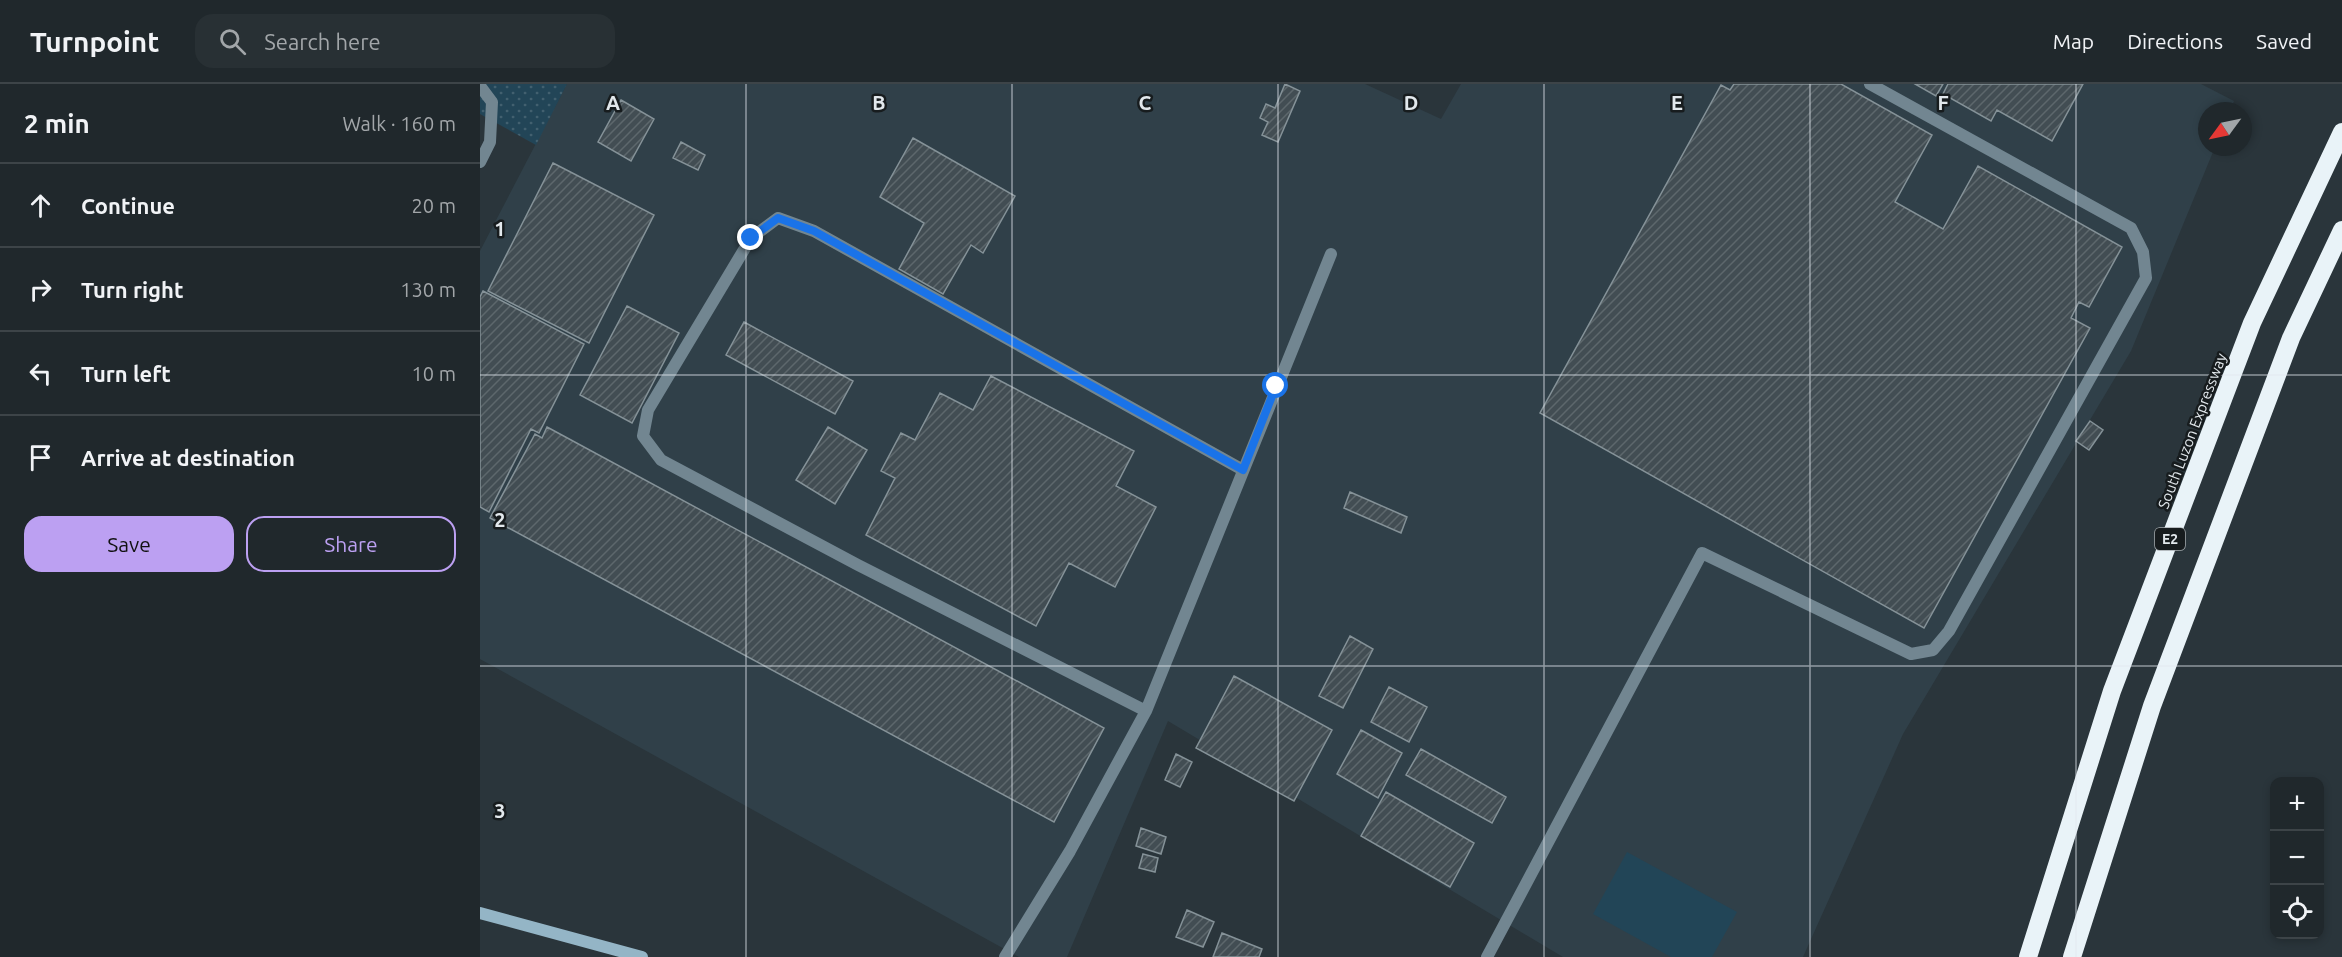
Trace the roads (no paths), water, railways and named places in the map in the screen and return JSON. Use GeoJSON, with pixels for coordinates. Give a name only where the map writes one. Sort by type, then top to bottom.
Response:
{"type":"FeatureCollection","features":[{"type":"Feature","properties":{"kind":"highway","name":"South Luzon Expressway"},"geometry":{"type":"LineString","coordinates":[[2028,957],[2112,691],[2252,323],[2342,132]]}},
{"type":"Feature","properties":{"kind":"highway"},"geometry":{"type":"LineString","coordinates":[[2072,957],[2152,706],[2291,339],[2342,230]]}},
{"type":"Feature","properties":{"kind":"main road"},"geometry":{"type":"LineString","coordinates":[[480,913],[642,957]]}},
{"type":"Feature","properties":{"kind":"street"},"geometry":{"type":"LineString","coordinates":[[1487,957],[1702,553],[1911,654],[1933,650],[1949,631],[2146,278],[2144,252],[2131,228],[1870,84]]}},
{"type":"Feature","properties":{"kind":"street"},"geometry":{"type":"LineString","coordinates":[[480,86],[492,102],[490,142],[480,162]]}},
{"type":"Feature","properties":{"kind":"street"},"geometry":{"type":"LineString","coordinates":[[1146,711],[858,565],[661,460],[643,436],[648,410],[751,238],[778,218],[814,231],[1243,470]]}},
{"type":"Feature","properties":{"kind":"street"},"geometry":{"type":"LineString","coordinates":[[1005,957],[1070,851],[1146,711],[1331,254]]}}]}
